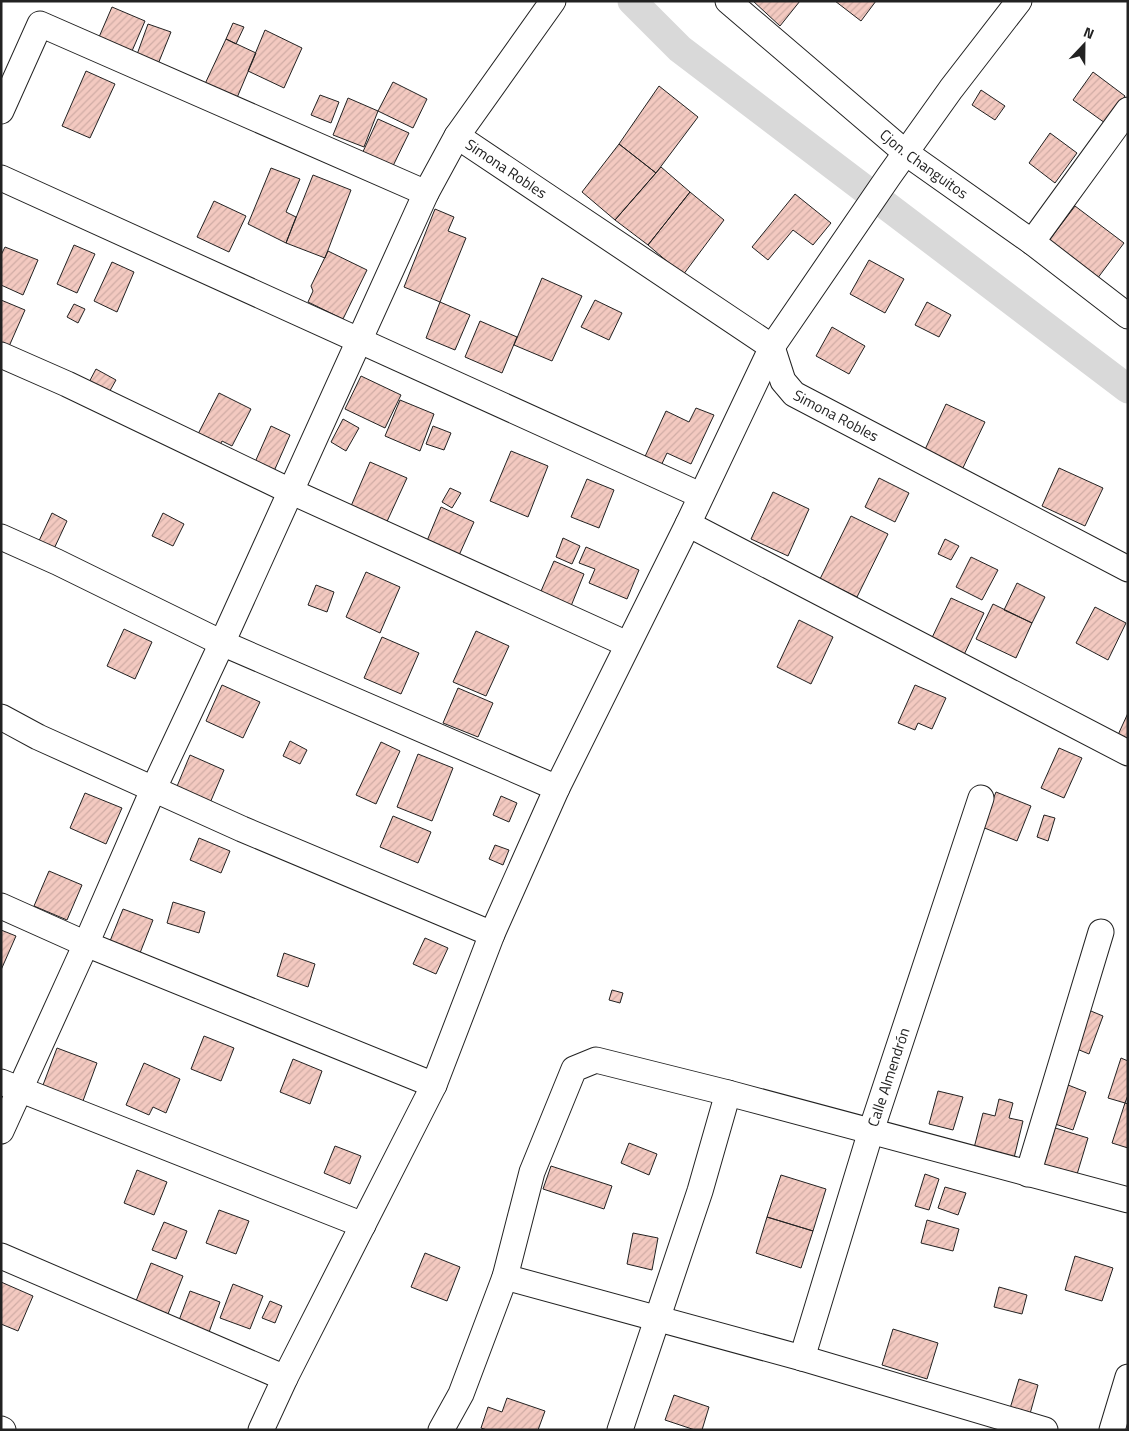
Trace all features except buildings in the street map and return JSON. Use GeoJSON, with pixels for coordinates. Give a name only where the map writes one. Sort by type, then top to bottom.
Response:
{"type":"FeatureCollection","features":[{"type":"Feature","properties":{"kind":"street"},"geometry":{"type":"LineString","coordinates":[[1,1131],[11,1086],[86,944],[153,790],[222,643],[426,192],[457,136],[553,1]]}},
{"type":"Feature","properties":{"kind":"street","name":"Cjon. Changuitos"},"geometry":{"type":"LineString","coordinates":[[728,1],[906,153],[1032,242],[1128,316]]}},
{"type":"Feature","properties":{"kind":"street"},"geometry":{"type":"LineString","coordinates":[[261,1430],[285,1378],[434,1085],[492,934],[557,788],[688,524],[700,495],[772,347],[951,89],[1020,1]]}},
{"type":"Feature","properties":{"kind":"street"},"geometry":{"type":"LineString","coordinates":[[1,111],[40,24],[426,192]]}},
{"type":"Feature","properties":{"kind":"street"},"geometry":{"type":"LineString","coordinates":[[1032,242],[1128,110]]}},
{"type":"Feature","properties":{"kind":"street","name":"Simona Robles"},"geometry":{"type":"LineString","coordinates":[[457,136],[772,347],[783,381],[794,394],[1128,569]]}},
{"type":"Feature","properties":{"kind":"street"},"geometry":{"type":"LineString","coordinates":[[1,178],[700,495]]}},
{"type":"Feature","properties":{"kind":"street"},"geometry":{"type":"LineString","coordinates":[[1,355],[67,384],[290,491],[627,644]]}},
{"type":"Feature","properties":{"kind":"street"},"geometry":{"type":"LineString","coordinates":[[688,524],[1128,753]]}},
{"type":"Feature","properties":{"kind":"street"},"geometry":{"type":"LineString","coordinates":[[1,537],[57,562],[222,643],[557,788]]}},
{"type":"Feature","properties":{"kind":"street"},"geometry":{"type":"LineString","coordinates":[[1,717],[38,737],[153,790],[492,934]]}},
{"type":"Feature","properties":{"kind":"street","name":"Calle Almendrón"},"geometry":{"type":"LineString","coordinates":[[802,1358],[871,1132],[981,798]]}},
{"type":"Feature","properties":{"kind":"street"},"geometry":{"type":"LineString","coordinates":[[1,906],[86,944],[434,1085]]}},
{"type":"Feature","properties":{"kind":"street"},"geometry":{"type":"LineString","coordinates":[[1028,1174],[1100,932]]}},
{"type":"Feature","properties":{"kind":"street"},"geometry":{"type":"LineString","coordinates":[[441,1430],[461,1394],[505,1277],[532,1172],[574,1069],[596,1060],[728,1093],[1128,1200]]}},
{"type":"Feature","properties":{"kind":"street"},"geometry":{"type":"LineString","coordinates":[[11,1086],[363,1225]]}},
{"type":"Feature","properties":{"kind":"street"},"geometry":{"type":"LineString","coordinates":[[620,1430],[700,1191],[728,1093]]}},
{"type":"Feature","properties":{"kind":"street"},"geometry":{"type":"LineString","coordinates":[[1,1256],[285,1378]]}},
{"type":"Feature","properties":{"kind":"street"},"geometry":{"type":"LineString","coordinates":[[505,1277],[802,1358],[1045,1430]]}},
{"type":"Feature","properties":{"kind":"street"},"geometry":{"type":"LineString","coordinates":[[1112,1430],[1128,1377]]}},
{"type":"Feature","properties":{"kind":"waterway"},"geometry":{"type":"LineString","coordinates":[[632,1],[680,49],[1128,389]]}}]}
